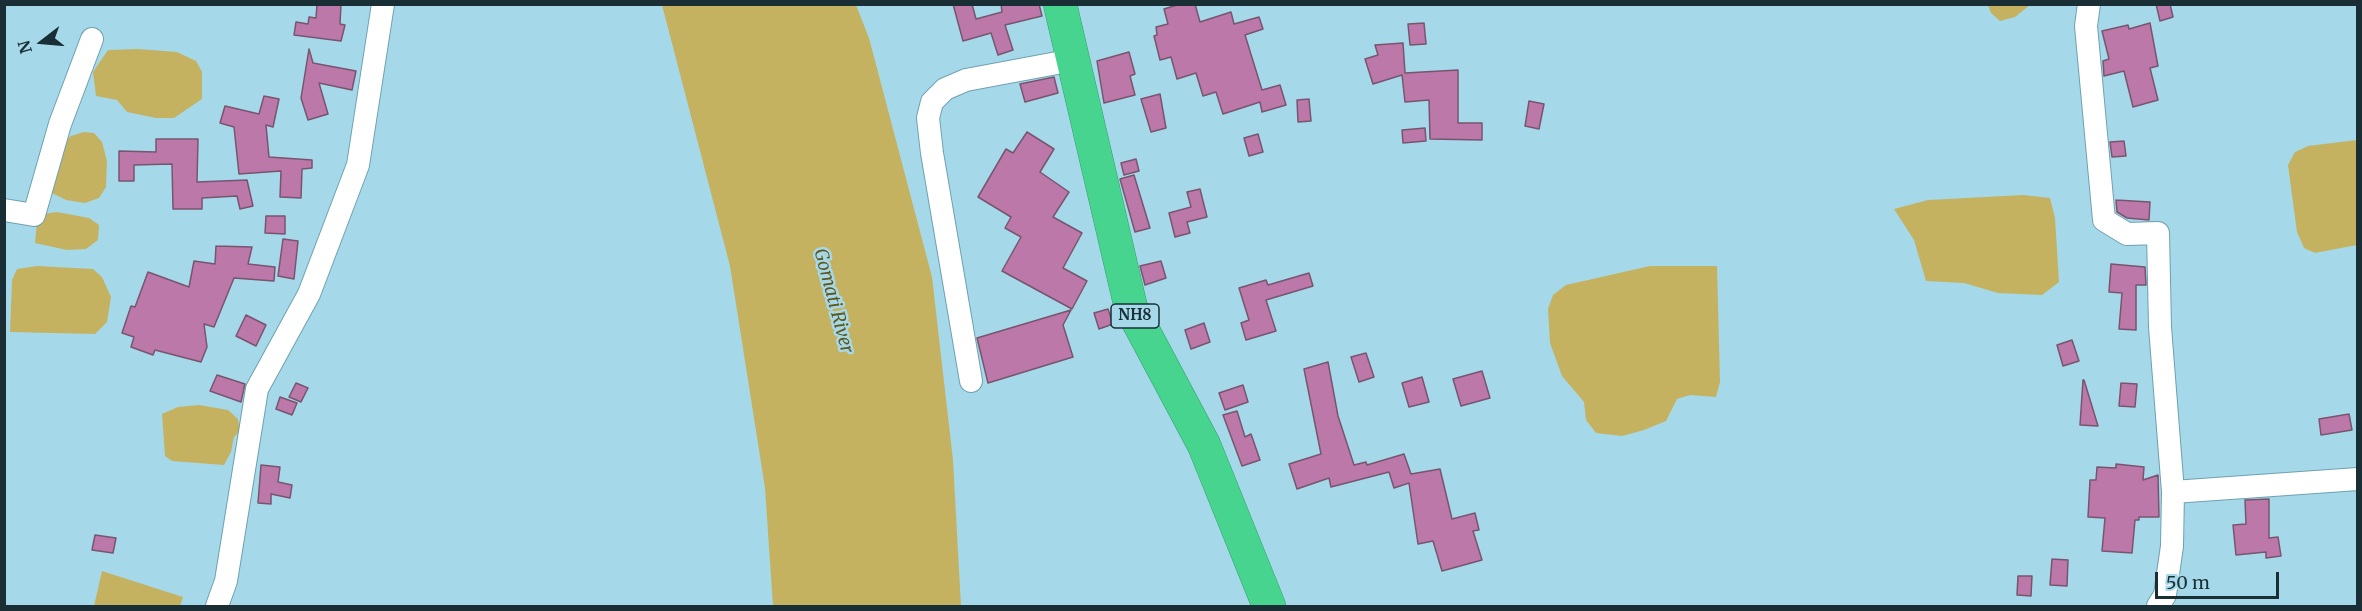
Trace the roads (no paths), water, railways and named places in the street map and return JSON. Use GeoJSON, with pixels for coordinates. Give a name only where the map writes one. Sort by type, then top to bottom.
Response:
{"type":"FeatureCollection","features":[{"type":"Feature","properties":{"kind":"highway","name":"NH8"},"geometry":{"type":"LineString","coordinates":[[1060,4],[1131,308],[1204,444],[1269,606]]}},
{"type":"Feature","properties":{"kind":"street"},"geometry":{"type":"LineString","coordinates":[[217,606],[226,581],[257,389],[309,294],[358,165],[383,4]]}},
{"type":"Feature","properties":{"kind":"street"},"geometry":{"type":"LineString","coordinates":[[2089,4],[2086,26],[2104,220],[2127,234],[2158,233],[2160,327],[2174,492],[2171,554],[2165,595],[2158,606]]}},
{"type":"Feature","properties":{"kind":"street"},"geometry":{"type":"LineString","coordinates":[[4,210],[34,215],[60,124],[92,39]]}},
{"type":"Feature","properties":{"kind":"street"},"geometry":{"type":"LineString","coordinates":[[971,381],[932,153],[928,118],[932,102],[945,89],[966,80],[1073,60]]}},
{"type":"Feature","properties":{"kind":"street"},"geometry":{"type":"LineString","coordinates":[[2174,492],[2358,479]]}},
{"type":"Feature","properties":{"kind":"water"},"geometry":{"type":"Polygon","coordinates":[[[1988,4],[2030,5],[2015,17],[2000,21],[1991,13],[1988,4]]]}},
{"type":"Feature","properties":{"kind":"water","name":"Gomati River"},"geometry":{"type":"Polygon","coordinates":[[[662,5],[856,5],[869,38],[932,277],[953,460],[961,606],[773,606],[765,488],[730,266],[662,5]]]}},
{"type":"Feature","properties":{"kind":"water"},"geometry":{"type":"Polygon","coordinates":[[[138,49],[177,52],[196,61],[202,72],[202,99],[174,118],[156,118],[127,112],[117,100],[96,96],[93,72],[108,50],[138,49]]]}},
{"type":"Feature","properties":{"kind":"water"},"geometry":{"type":"Polygon","coordinates":[[[84,132],[94,133],[102,142],[107,161],[106,187],[99,198],[85,203],[66,200],[52,193],[60,145],[71,136],[84,132]]]}},
{"type":"Feature","properties":{"kind":"water"},"geometry":{"type":"Polygon","coordinates":[[[2357,140],[2357,245],[2315,253],[2304,248],[2297,232],[2288,165],[2295,152],[2308,146],[2357,140]]]}},
{"type":"Feature","properties":{"kind":"water"},"geometry":{"type":"Polygon","coordinates":[[[2023,195],[2050,198],[2055,218],[2059,282],[2042,295],[1998,293],[1964,283],[1926,281],[1914,240],[1894,209],[1928,200],[2023,195]]]}},
{"type":"Feature","properties":{"kind":"water"},"geometry":{"type":"Polygon","coordinates":[[[57,212],[89,218],[99,225],[98,240],[86,249],[67,250],[35,243],[37,222],[43,214],[57,212]]]}},
{"type":"Feature","properties":{"kind":"water"},"geometry":{"type":"Polygon","coordinates":[[[37,266],[93,269],[102,277],[111,297],[107,322],[95,334],[10,332],[12,280],[17,269],[37,266]]]}},
{"type":"Feature","properties":{"kind":"water"},"geometry":{"type":"Polygon","coordinates":[[[1650,266],[1717,266],[1720,382],[1716,397],[1690,395],[1677,399],[1666,421],[1644,430],[1622,436],[1596,433],[1586,420],[1584,402],[1562,376],[1550,343],[1548,309],[1553,295],[1566,285],[1650,266]]]}},
{"type":"Feature","properties":{"kind":"water"},"geometry":{"type":"Polygon","coordinates":[[[199,405],[228,410],[238,419],[240,431],[234,437],[231,452],[224,465],[172,461],[165,456],[162,414],[178,407],[199,405]]]}},
{"type":"Feature","properties":{"kind":"water"},"geometry":{"type":"Polygon","coordinates":[[[102,571],[183,597],[180,606],[94,606],[102,571]]]}}]}
